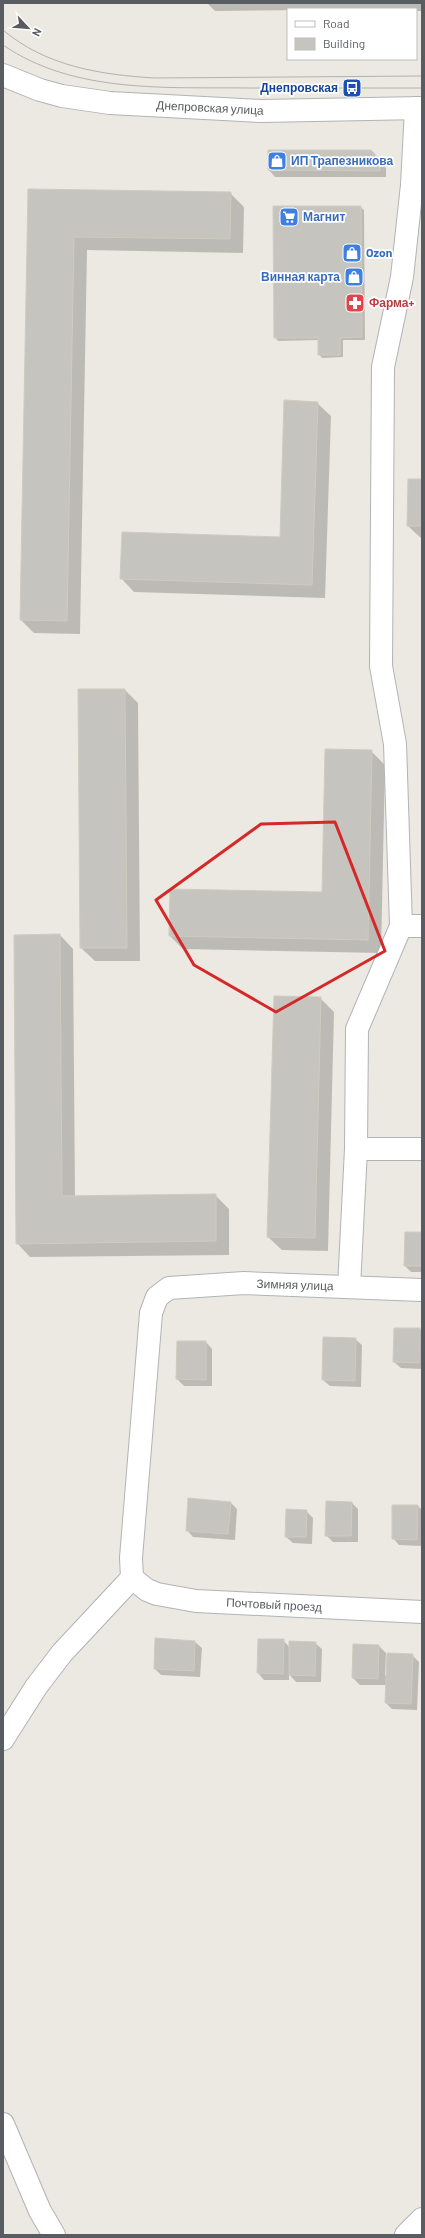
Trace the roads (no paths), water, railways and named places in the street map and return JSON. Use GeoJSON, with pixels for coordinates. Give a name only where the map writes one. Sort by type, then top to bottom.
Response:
{"type":"FeatureCollection","features":[{"type":"Feature","properties":{"kind":"street","name":"Днепровская улица"},"geometry":{"type":"LineString","coordinates":[[3,74],[40,90],[62,96],[110,103],[261,111],[419,108]]}},
{"type":"Feature","properties":{"kind":"street"},"geometry":{"type":"LineString","coordinates":[[349,1287],[356,1149],[357,1029],[412,926],[395,744],[382,666],[383,367],[402,278],[419,108]]}},
{"type":"Feature","properties":{"kind":"street"},"geometry":{"type":"LineString","coordinates":[[356,1149],[422,1149]]}},
{"type":"Feature","properties":{"kind":"street","name":"Зимняя улица"},"geometry":{"type":"LineString","coordinates":[[132,1578],[131,1558],[151,1313],[157,1297],[169,1288],[244,1284],[422,1290]]}},
{"type":"Feature","properties":{"kind":"street"},"geometry":{"type":"LineString","coordinates":[[3,1739],[36,1687],[62,1654],[132,1578]]}},
{"type":"Feature","properties":{"kind":"street","name":"Почтовый проезд"},"geometry":{"type":"LineString","coordinates":[[132,1578],[147,1590],[157,1594],[190,1600],[422,1612]]}},
{"type":"Feature","properties":{"kind":"street"},"geometry":{"type":"LineString","coordinates":[[3,2124],[40,2211],[54,2235]]}},
{"type":"Feature","properties":{"kind":"street"},"geometry":{"type":"LineString","coordinates":[[406,2235],[422,2219]]}},
{"type":"Feature","properties":{"kind":"tram line"},"geometry":{"type":"LineString","coordinates":[[3,30],[19,42],[55,60],[94,71],[135,77],[422,76]]}},
{"type":"Feature","properties":{"kind":"tram line"},"geometry":{"type":"LineString","coordinates":[[3,45],[31,61],[60,72],[90,80],[122,84],[186,88],[422,88]]}},
{"type":"Feature","properties":{"kind":"place","name":"Днепровская"},"geometry":{"type":"Point","coordinates":[352,88]}},
{"type":"Feature","properties":{"kind":"place","name":"ИП Трапезникова"},"geometry":{"type":"Point","coordinates":[277,161]}},
{"type":"Feature","properties":{"kind":"place","name":"Магнит"},"geometry":{"type":"Point","coordinates":[289,217]}},
{"type":"Feature","properties":{"kind":"place","name":"Ozon"},"geometry":{"type":"Point","coordinates":[352,253]}},
{"type":"Feature","properties":{"kind":"place","name":"Винная карта"},"geometry":{"type":"Point","coordinates":[354,277]}},
{"type":"Feature","properties":{"kind":"place","name":"Фарма+"},"geometry":{"type":"Point","coordinates":[355,303]}}]}
